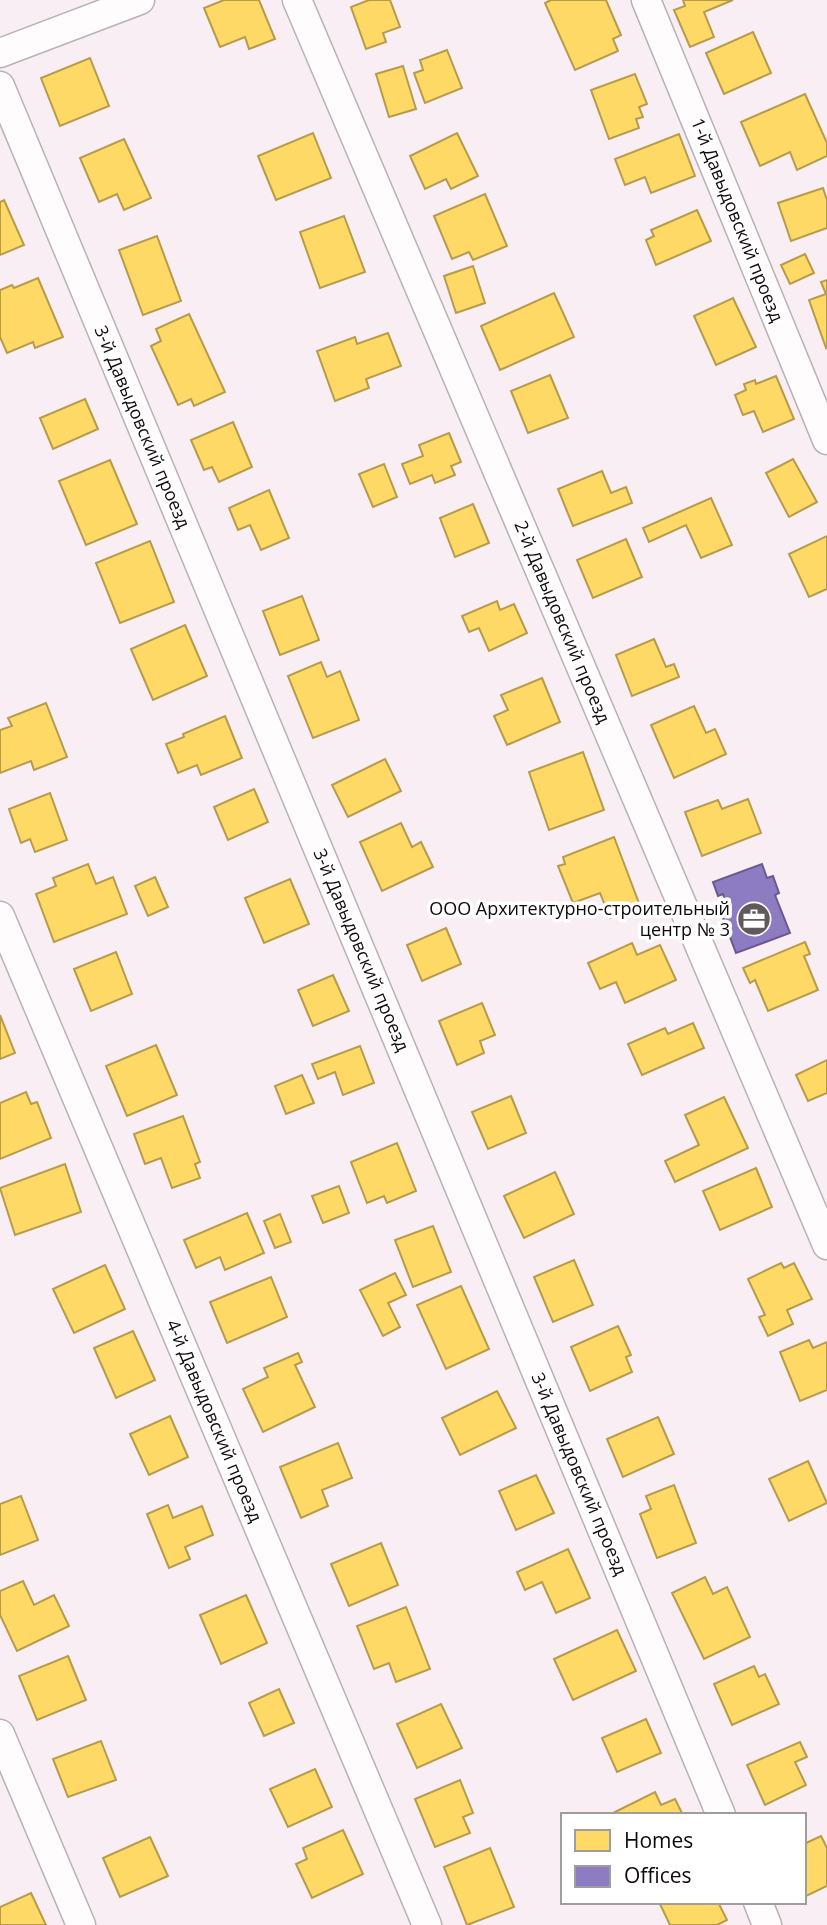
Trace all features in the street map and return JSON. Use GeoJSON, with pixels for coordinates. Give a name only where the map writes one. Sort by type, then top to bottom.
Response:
{"type":"FeatureCollection","features":[{"type":"Feature","properties":{"kind":"street"},"geometry":{"type":"LineString","coordinates":[[0,53],[140,0]]}},
{"type":"Feature","properties":{"kind":"street","name":"2-й Давыдовский проезд"},"geometry":{"type":"LineString","coordinates":[[297,0],[827,1245]]}},
{"type":"Feature","properties":{"kind":"street","name":"1-й Давыдовский проезд"},"geometry":{"type":"LineString","coordinates":[[646,0],[827,440]]}},
{"type":"Feature","properties":{"kind":"street","name":"3-й Давыдовский проезд"},"geometry":{"type":"LineString","coordinates":[[0,86],[720,1813]]}},
{"type":"Feature","properties":{"kind":"street","name":"4-й Давыдовский проезд"},"geometry":{"type":"LineString","coordinates":[[0,916],[428,1925]]}},
{"type":"Feature","properties":{"kind":"street"},"geometry":{"type":"LineString","coordinates":[[0,1734],[81,1925]]}},
{"type":"Feature","properties":{"kind":"street"},"geometry":{"type":"LineString","coordinates":[[759,1904],[767,1925]]}},
{"type":"Feature","properties":{"kind":"building: Homes"},"geometry":{"type":"Polygon","coordinates":[[[224,0],[259,0],[275,39],[249,49],[245,37],[220,47],[204,8],[224,0]]]}},
{"type":"Feature","properties":{"kind":"building: Homes"},"geometry":{"type":"Polygon","coordinates":[[[369,0],[390,0],[400,27],[383,33],[386,42],[366,49],[351,7],[369,0]]]}},
{"type":"Feature","properties":{"kind":"building: Homes"},"geometry":{"type":"Polygon","coordinates":[[[551,0],[606,0],[621,35],[613,39],[618,51],[575,70],[545,3],[551,0]]]}},
{"type":"Feature","properties":{"kind":"building: Homes"},"geometry":{"type":"Polygon","coordinates":[[[683,0],[733,0],[704,12],[714,37],[690,47],[674,10],[685,6],[683,0]]]}},
{"type":"Feature","properties":{"kind":"building: Homes"},"geometry":{"type":"Polygon","coordinates":[[[753,32],[771,73],[724,94],[706,53],[753,32]]]}},
{"type":"Feature","properties":{"kind":"building: Homes"},"geometry":{"type":"Polygon","coordinates":[[[447,50],[462,88],[425,103],[414,73],[423,70],[420,60],[447,50]]]}},
{"type":"Feature","properties":{"kind":"building: Homes"},"geometry":{"type":"Polygon","coordinates":[[[90,58],[109,106],[60,126],[41,78],[90,58]]]}},
{"type":"Feature","properties":{"kind":"building: Homes"},"geometry":{"type":"Polygon","coordinates":[[[403,66],[416,109],[389,117],[376,74],[403,66]]]}},
{"type":"Feature","properties":{"kind":"building: Homes"},"geometry":{"type":"Polygon","coordinates":[[[635,74],[647,104],[639,107],[643,117],[636,119],[639,128],[609,139],[591,90],[635,74]]]}},
{"type":"Feature","properties":{"kind":"building: Homes"},"geometry":{"type":"Polygon","coordinates":[[[805,94],[827,143],[827,156],[797,170],[790,152],[760,166],[741,122],[805,94]]]}},
{"type":"Feature","properties":{"kind":"building: Homes"},"geometry":{"type":"Polygon","coordinates":[[[313,133],[331,178],[276,200],[258,156],[313,133]]]}},
{"type":"Feature","properties":{"kind":"building: Homes"},"geometry":{"type":"Polygon","coordinates":[[[457,133],[478,176],[451,189],[446,179],[425,189],[410,156],[457,133]]]}},
{"type":"Feature","properties":{"kind":"building: Homes"},"geometry":{"type":"Polygon","coordinates":[[[679,134],[695,176],[651,193],[645,177],[625,185],[615,159],[679,134]]]}},
{"type":"Feature","properties":{"kind":"building: Homes"},"geometry":{"type":"Polygon","coordinates":[[[124,139],[151,198],[124,210],[117,194],[99,202],[80,158],[124,139]]]}},
{"type":"Feature","properties":{"kind":"building: Homes"},"geometry":{"type":"Polygon","coordinates":[[[823,188],[827,200],[827,228],[791,241],[778,203],[823,188]]]}},
{"type":"Feature","properties":{"kind":"building: Homes"},"geometry":{"type":"Polygon","coordinates":[[[485,194],[507,246],[473,260],[469,252],[452,259],[434,216],[485,194]]]}},
{"type":"Feature","properties":{"kind":"building: Homes"},"geometry":{"type":"Polygon","coordinates":[[[4,200],[24,245],[0,255],[0,202],[4,200]]]}},
{"type":"Feature","properties":{"kind":"building: Homes"},"geometry":{"type":"Polygon","coordinates":[[[697,210],[711,241],[656,265],[646,240],[654,236],[651,230],[697,210]]]}},
{"type":"Feature","properties":{"kind":"building: Homes"},"geometry":{"type":"Polygon","coordinates":[[[344,216],[365,272],[320,288],[300,232],[344,216]]]}},
{"type":"Feature","properties":{"kind":"building: Homes"},"geometry":{"type":"Polygon","coordinates":[[[157,236],[181,301],[143,315],[119,250],[157,236]]]}},
{"type":"Feature","properties":{"kind":"building: Homes"},"geometry":{"type":"Polygon","coordinates":[[[805,254],[814,273],[790,284],[781,265],[805,254]]]}},
{"type":"Feature","properties":{"kind":"building: Homes"},"geometry":{"type":"Polygon","coordinates":[[[473,266],[485,303],[456,313],[444,276],[473,266]]]}},
{"type":"Feature","properties":{"kind":"building: Homes"},"geometry":{"type":"Polygon","coordinates":[[[38,278],[63,337],[35,348],[33,342],[7,353],[0,337],[0,290],[12,285],[14,288],[38,278]]]}},
{"type":"Feature","properties":{"kind":"building: Homes"},"geometry":{"type":"Polygon","coordinates":[[[827,280],[826,348],[809,300],[826,294],[821,282],[827,280]]]}},
{"type":"Feature","properties":{"kind":"building: Homes"},"geometry":{"type":"Polygon","coordinates":[[[554,293],[574,337],[500,370],[481,326],[554,293]]]}},
{"type":"Feature","properties":{"kind":"building: Homes"},"geometry":{"type":"Polygon","coordinates":[[[733,298],[756,347],[716,365],[694,316],[733,298]]]}},
{"type":"Feature","properties":{"kind":"building: Homes"},"geometry":{"type":"Polygon","coordinates":[[[189,314],[225,392],[194,406],[191,399],[178,405],[151,346],[161,341],[156,329],[189,314]]]}},
{"type":"Feature","properties":{"kind":"building: Homes"},"geometry":{"type":"Polygon","coordinates":[[[388,333],[401,366],[366,379],[369,388],[335,401],[317,351],[355,337],[357,344],[388,333]]]}},
{"type":"Feature","properties":{"kind":"building: Homes"},"geometry":{"type":"Polygon","coordinates":[[[550,375],[568,418],[528,433],[511,391],[550,375]]]}},
{"type":"Feature","properties":{"kind":"building: Homes"},"geometry":{"type":"Polygon","coordinates":[[[776,376],[794,419],[763,432],[754,411],[743,415],[735,395],[746,390],[744,384],[755,380],[756,384],[776,376]]]}},
{"type":"Feature","properties":{"kind":"building: Homes"},"geometry":{"type":"Polygon","coordinates":[[[85,399],[98,429],[53,449],[40,418],[85,399]]]}},
{"type":"Feature","properties":{"kind":"building: Homes"},"geometry":{"type":"Polygon","coordinates":[[[233,422],[252,467],[219,482],[212,467],[204,470],[191,440],[233,422]]]}},
{"type":"Feature","properties":{"kind":"building: Homes"},"geometry":{"type":"Polygon","coordinates":[[[449,433],[461,462],[451,466],[455,475],[435,483],[432,475],[410,484],[402,464],[423,456],[419,445],[449,433]]]}},
{"type":"Feature","properties":{"kind":"building: Homes"},"geometry":{"type":"Polygon","coordinates":[[[793,459],[817,502],[789,517],[766,473],[793,459]]]}},
{"type":"Feature","properties":{"kind":"building: Homes"},"geometry":{"type":"Polygon","coordinates":[[[110,460],[137,524],[86,545],[59,481],[110,460]]]}},
{"type":"Feature","properties":{"kind":"building: Homes"},"geometry":{"type":"Polygon","coordinates":[[[384,464],[397,497],[373,507],[359,474],[384,464]]]}},
{"type":"Feature","properties":{"kind":"building: Homes"},"geometry":{"type":"Polygon","coordinates":[[[602,471],[611,493],[626,487],[632,503],[573,526],[558,489],[602,471]]]}},
{"type":"Feature","properties":{"kind":"building: Homes"},"geometry":{"type":"Polygon","coordinates":[[[269,490],[289,538],[261,550],[250,525],[238,530],[229,508],[269,490]]]}},
{"type":"Feature","properties":{"kind":"building: Homes"},"geometry":{"type":"Polygon","coordinates":[[[711,498],[732,545],[701,558],[686,525],[649,542],[643,528],[711,498]]]}},
{"type":"Feature","properties":{"kind":"building: Homes"},"geometry":{"type":"Polygon","coordinates":[[[473,504],[489,543],[455,557],[440,518],[473,504]]]}},
{"type":"Feature","properties":{"kind":"building: Homes"},"geometry":{"type":"Polygon","coordinates":[[[827,536],[827,589],[809,597],[789,554],[827,536]]]}},
{"type":"Feature","properties":{"kind":"building: Homes"},"geometry":{"type":"Polygon","coordinates":[[[626,539],[642,577],[593,598],[577,560],[626,539]]]}},
{"type":"Feature","properties":{"kind":"building: Homes"},"geometry":{"type":"Polygon","coordinates":[[[150,541],[174,602],[120,623],[96,563],[150,541]]]}},
{"type":"Feature","properties":{"kind":"building: Homes"},"geometry":{"type":"Polygon","coordinates":[[[302,596],[319,640],[280,655],[263,611],[302,596]]]}},
{"type":"Feature","properties":{"kind":"building: Homes"},"geometry":{"type":"Polygon","coordinates":[[[497,601],[500,610],[514,604],[527,633],[489,651],[479,628],[469,632],[462,616],[497,601]]]}},
{"type":"Feature","properties":{"kind":"building: Homes"},"geometry":{"type":"Polygon","coordinates":[[[185,625],[207,676],[153,700],[131,649],[185,625]]]}},
{"type":"Feature","properties":{"kind":"building: Homes"},"geometry":{"type":"Polygon","coordinates":[[[654,639],[666,667],[674,664],[679,677],[632,696],[616,655],[654,639]]]}},
{"type":"Feature","properties":{"kind":"building: Homes"},"geometry":{"type":"Polygon","coordinates":[[[321,662],[327,677],[340,671],[359,720],[313,738],[288,676],[321,662]]]}},
{"type":"Feature","properties":{"kind":"building: Homes"},"geometry":{"type":"Polygon","coordinates":[[[542,678],[560,722],[507,745],[494,716],[508,710],[501,695],[542,678]]]}},
{"type":"Feature","properties":{"kind":"building: Homes"},"geometry":{"type":"Polygon","coordinates":[[[46,703],[67,757],[34,770],[31,761],[0,773],[0,730],[12,726],[8,718],[46,703]]]}},
{"type":"Feature","properties":{"kind":"building: Homes"},"geometry":{"type":"Polygon","coordinates":[[[694,706],[706,733],[715,729],[726,754],[674,778],[651,725],[694,706]]]}},
{"type":"Feature","properties":{"kind":"building: Homes"},"geometry":{"type":"Polygon","coordinates":[[[225,716],[242,758],[201,775],[197,765],[178,773],[166,744],[225,716]]]}},
{"type":"Feature","properties":{"kind":"building: Homes"},"geometry":{"type":"Polygon","coordinates":[[[583,752],[604,810],[549,830],[529,772],[583,752]]]}},
{"type":"Feature","properties":{"kind":"building: Homes"},"geometry":{"type":"Polygon","coordinates":[[[385,759],[401,791],[348,817],[332,785],[385,759]]]}},
{"type":"Feature","properties":{"kind":"building: Homes"},"geometry":{"type":"Polygon","coordinates":[[[254,789],[268,822],[228,840],[214,807],[254,789]]]}},
{"type":"Feature","properties":{"kind":"building: Homes"},"geometry":{"type":"Polygon","coordinates":[[[50,793],[67,840],[35,852],[30,839],[21,843],[9,809],[50,793]]]}},
{"type":"Feature","properties":{"kind":"building: Homes"},"geometry":{"type":"Polygon","coordinates":[[[748,799],[761,833],[702,856],[685,812],[718,800],[722,809],[748,799]]]}},
{"type":"Feature","properties":{"kind":"building: Homes"},"geometry":{"type":"Polygon","coordinates":[[[401,823],[412,847],[421,842],[433,867],[382,891],[360,842],[401,823]]]}},
{"type":"Feature","properties":{"kind":"building: Homes"},"geometry":{"type":"Polygon","coordinates":[[[614,837],[640,906],[610,918],[600,893],[573,903],[558,866],[565,864],[563,857],[614,837]]]}},
{"type":"Feature","properties":{"kind":"building: Homes"},"geometry":{"type":"Polygon","coordinates":[[[88,864],[96,884],[113,877],[127,914],[54,942],[36,894],[56,886],[53,878],[88,864]]]}},
{"type":"Feature","properties":{"kind":"building: Homes"},"geometry":{"type":"Polygon","coordinates":[[[155,877],[168,907],[148,916],[135,886],[155,877]]]}},
{"type":"Feature","properties":{"kind":"building: Homes"},"geometry":{"type":"Polygon","coordinates":[[[290,879],[309,924],[264,943],[245,898],[290,879]]]}},
{"type":"Feature","properties":{"kind":"building: Homes"},"geometry":{"type":"Polygon","coordinates":[[[446,928],[461,964],[422,981],[407,945],[446,928]]]}},
{"type":"Feature","properties":{"kind":"building: Homes"},"geometry":{"type":"Polygon","coordinates":[[[805,942],[810,954],[804,956],[818,990],[768,1011],[755,980],[750,983],[743,968],[805,942]]]}},
{"type":"Feature","properties":{"kind":"building: Homes"},"geometry":{"type":"Polygon","coordinates":[[[632,943],[637,955],[660,945],[676,980],[625,1003],[616,982],[600,989],[588,963],[632,943]]]}},
{"type":"Feature","properties":{"kind":"building: Homes"},"geometry":{"type":"Polygon","coordinates":[[[116,952],[132,994],[91,1011],[74,969],[116,952]]]}},
{"type":"Feature","properties":{"kind":"building: Homes"},"geometry":{"type":"Polygon","coordinates":[[[333,975],[349,1011],[313,1026],[298,990],[333,975]]]}},
{"type":"Feature","properties":{"kind":"building: Homes"},"geometry":{"type":"Polygon","coordinates":[[[482,1003],[495,1035],[480,1041],[484,1053],[457,1065],[439,1021],[482,1003]]]}},
{"type":"Feature","properties":{"kind":"building: Homes"},"geometry":{"type":"Polygon","coordinates":[[[0,1015],[15,1053],[0,1059],[0,1015]]]}},
{"type":"Feature","properties":{"kind":"building: Homes"},"geometry":{"type":"Polygon","coordinates":[[[693,1023],[704,1048],[642,1075],[628,1044],[665,1028],[668,1034],[693,1023]]]}},
{"type":"Feature","properties":{"kind":"building: Homes"},"geometry":{"type":"Polygon","coordinates":[[[156,1045],[177,1095],[127,1116],[106,1066],[156,1045]]]}},
{"type":"Feature","properties":{"kind":"building: Homes"},"geometry":{"type":"Polygon","coordinates":[[[360,1046],[374,1083],[343,1095],[335,1072],[318,1079],[312,1064],[360,1046]]]}},
{"type":"Feature","properties":{"kind":"building: Homes"},"geometry":{"type":"Polygon","coordinates":[[[827,1060],[827,1093],[808,1101],[796,1075],[827,1060]]]}},
{"type":"Feature","properties":{"kind":"building: Homes"},"geometry":{"type":"Polygon","coordinates":[[[302,1075],[314,1103],[286,1114],[275,1086],[302,1075]]]}},
{"type":"Feature","properties":{"kind":"building: Homes"},"geometry":{"type":"Polygon","coordinates":[[[26,1092],[31,1104],[37,1102],[51,1138],[0,1159],[0,1103],[26,1092]]]}},
{"type":"Feature","properties":{"kind":"building: Homes"},"geometry":{"type":"Polygon","coordinates":[[[511,1096],[526,1133],[488,1149],[472,1112],[511,1096]]]}},
{"type":"Feature","properties":{"kind":"building: Homes"},"geometry":{"type":"Polygon","coordinates":[[[724,1097],[748,1148],[675,1182],[665,1161],[699,1145],[685,1115],[724,1097]]]}},
{"type":"Feature","properties":{"kind":"building: Homes"},"geometry":{"type":"Polygon","coordinates":[[[183,1116],[200,1162],[195,1164],[200,1178],[172,1188],[161,1158],[145,1164],[134,1134],[183,1116]]]}},
{"type":"Feature","properties":{"kind":"building: Homes"},"geometry":{"type":"Polygon","coordinates":[[[397,1143],[416,1191],[387,1203],[384,1196],[367,1203],[351,1162],[397,1143]]]}},
{"type":"Feature","properties":{"kind":"building: Homes"},"geometry":{"type":"Polygon","coordinates":[[[65,1164],[81,1212],[15,1235],[0,1188],[65,1164]]]}},
{"type":"Feature","properties":{"kind":"building: Homes"},"geometry":{"type":"Polygon","coordinates":[[[756,1168],[772,1207],[720,1230],[703,1191],[756,1168]]]}},
{"type":"Feature","properties":{"kind":"building: Homes"},"geometry":{"type":"Polygon","coordinates":[[[555,1172],[574,1214],[524,1238],[504,1196],[555,1172]]]}},
{"type":"Feature","properties":{"kind":"building: Homes"},"geometry":{"type":"Polygon","coordinates":[[[339,1186],[349,1213],[323,1223],[312,1196],[339,1186]]]}},
{"type":"Feature","properties":{"kind":"building: Homes"},"geometry":{"type":"Polygon","coordinates":[[[247,1213],[264,1253],[225,1270],[220,1257],[196,1268],[184,1240],[247,1213]]]}},
{"type":"Feature","properties":{"kind":"building: Homes"},"geometry":{"type":"Polygon","coordinates":[[[280,1214],[291,1242],[275,1248],[264,1221],[280,1214]]]}},
{"type":"Feature","properties":{"kind":"building: Homes"},"geometry":{"type":"Polygon","coordinates":[[[433,1226],[451,1272],[413,1287],[395,1240],[433,1226]]]}},
{"type":"Feature","properties":{"kind":"building: Homes"},"geometry":{"type":"Polygon","coordinates":[[[574,1260],[593,1305],[553,1322],[534,1277],[574,1260]]]}},
{"type":"Feature","properties":{"kind":"building: Homes"},"geometry":{"type":"Polygon","coordinates":[[[781,1263],[784,1268],[794,1263],[812,1299],[787,1310],[793,1324],[768,1336],[759,1317],[765,1315],[748,1279],[781,1263]]]}},
{"type":"Feature","properties":{"kind":"building: Homes"},"geometry":{"type":"Polygon","coordinates":[[[105,1265],[125,1309],[74,1333],[53,1289],[105,1265]]]}},
{"type":"Feature","properties":{"kind":"building: Homes"},"geometry":{"type":"Polygon","coordinates":[[[395,1273],[406,1295],[388,1303],[400,1327],[383,1336],[360,1290],[395,1273]]]}},
{"type":"Feature","properties":{"kind":"building: Homes"},"geometry":{"type":"Polygon","coordinates":[[[271,1277],[287,1317],[227,1343],[210,1302],[271,1277]]]}},
{"type":"Feature","properties":{"kind":"building: Homes"},"geometry":{"type":"Polygon","coordinates":[[[461,1286],[489,1349],[446,1369],[417,1305],[461,1286]]]}},
{"type":"Feature","properties":{"kind":"building: Homes"},"geometry":{"type":"Polygon","coordinates":[[[618,1326],[631,1355],[626,1357],[632,1372],[590,1391],[571,1347],[618,1326]]]}},
{"type":"Feature","properties":{"kind":"building: Homes"},"geometry":{"type":"Polygon","coordinates":[[[133,1331],[155,1380],[116,1398],[94,1348],[133,1331]]]}},
{"type":"Feature","properties":{"kind":"building: Homes"},"geometry":{"type":"Polygon","coordinates":[[[809,1340],[813,1348],[827,1342],[827,1390],[800,1401],[780,1352],[809,1340]]]}},
{"type":"Feature","properties":{"kind":"building: Homes"},"geometry":{"type":"Polygon","coordinates":[[[298,1353],[302,1362],[295,1365],[315,1407],[263,1432],[243,1389],[268,1377],[264,1368],[298,1353]]]}},
{"type":"Feature","properties":{"kind":"building: Homes"},"geometry":{"type":"Polygon","coordinates":[[[497,1391],[516,1428],[460,1455],[442,1418],[497,1391]]]}},
{"type":"Feature","properties":{"kind":"building: Homes"},"geometry":{"type":"Polygon","coordinates":[[[170,1416],[188,1457],[149,1475],[130,1434],[170,1416]]]}},
{"type":"Feature","properties":{"kind":"building: Homes"},"geometry":{"type":"Polygon","coordinates":[[[658,1417],[674,1454],[623,1477],[607,1439],[658,1417]]]}},
{"type":"Feature","properties":{"kind":"building: Homes"},"geometry":{"type":"Polygon","coordinates":[[[338,1443],[352,1478],[322,1490],[328,1506],[301,1518],[280,1467],[338,1443]]]}},
{"type":"Feature","properties":{"kind":"building: Homes"},"geometry":{"type":"Polygon","coordinates":[[[808,1461],[827,1503],[789,1521],[769,1479],[808,1461]]]}},
{"type":"Feature","properties":{"kind":"building: Homes"},"geometry":{"type":"Polygon","coordinates":[[[536,1475],[554,1513],[516,1530],[499,1491],[536,1475]]]}},
{"type":"Feature","properties":{"kind":"building: Homes"},"geometry":{"type":"Polygon","coordinates":[[[674,1485],[696,1543],[657,1558],[640,1514],[651,1509],[646,1496],[674,1485]]]}},
{"type":"Feature","properties":{"kind":"building: Homes"},"geometry":{"type":"Polygon","coordinates":[[[21,1496],[38,1540],[0,1555],[0,1504],[21,1496]]]}},
{"type":"Feature","properties":{"kind":"building: Homes"},"geometry":{"type":"Polygon","coordinates":[[[168,1505],[173,1518],[202,1506],[213,1535],[185,1547],[190,1559],[169,1568],[147,1514],[168,1505]]]}},
{"type":"Feature","properties":{"kind":"building: Homes"},"geometry":{"type":"Polygon","coordinates":[[[381,1543],[398,1585],[349,1606],[331,1564],[381,1543]]]}},
{"type":"Feature","properties":{"kind":"building: Homes"},"geometry":{"type":"Polygon","coordinates":[[[568,1549],[590,1598],[556,1613],[542,1582],[525,1590],[517,1572],[568,1549]]]}},
{"type":"Feature","properties":{"kind":"building: Homes"},"geometry":{"type":"Polygon","coordinates":[[[705,1577],[713,1594],[727,1587],[750,1637],[704,1659],[672,1593],[705,1577]]]}},
{"type":"Feature","properties":{"kind":"building: Homes"},"geometry":{"type":"Polygon","coordinates":[[[23,1581],[34,1605],[54,1595],[69,1626],[17,1651],[0,1615],[0,1591],[23,1581]]]}},
{"type":"Feature","properties":{"kind":"building: Homes"},"geometry":{"type":"Polygon","coordinates":[[[246,1595],[267,1643],[221,1664],[200,1615],[246,1595]]]}},
{"type":"Feature","properties":{"kind":"building: Homes"},"geometry":{"type":"Polygon","coordinates":[[[406,1607],[430,1669],[396,1682],[389,1663],[374,1669],[357,1626],[406,1607]]]}},
{"type":"Feature","properties":{"kind":"building: Homes"},"geometry":{"type":"Polygon","coordinates":[[[617,1630],[636,1671],[573,1700],[554,1659],[617,1630]]]}},
{"type":"Feature","properties":{"kind":"building: Homes"},"geometry":{"type":"Polygon","coordinates":[[[68,1656],[86,1700],[37,1720],[19,1676],[68,1656]]]}},
{"type":"Feature","properties":{"kind":"building: Homes"},"geometry":{"type":"Polygon","coordinates":[[[754,1666],[759,1677],[765,1674],[779,1704],[732,1725],[714,1684],[754,1666]]]}},
{"type":"Feature","properties":{"kind":"building: Homes"},"geometry":{"type":"Polygon","coordinates":[[[279,1689],[294,1723],[264,1736],[249,1703],[279,1689]]]}},
{"type":"Feature","properties":{"kind":"building: Homes"},"geometry":{"type":"Polygon","coordinates":[[[441,1704],[462,1748],[417,1768],[397,1724],[441,1704]]]}},
{"type":"Feature","properties":{"kind":"building: Homes"},"geometry":{"type":"Polygon","coordinates":[[[646,1719],[661,1753],[617,1772],[602,1738],[646,1719]]]}},
{"type":"Feature","properties":{"kind":"building: Homes"},"geometry":{"type":"Polygon","coordinates":[[[101,1741],[116,1780],[68,1797],[53,1759],[101,1741]]]}},
{"type":"Feature","properties":{"kind":"building: Homes"},"geometry":{"type":"Polygon","coordinates":[[[800,1742],[807,1757],[795,1762],[806,1785],[765,1805],[747,1765],[800,1742]]]}},
{"type":"Feature","properties":{"kind":"building: Homes"},"geometry":{"type":"Polygon","coordinates":[[[315,1769],[332,1807],[288,1827],[270,1789],[315,1769]]]}},
{"type":"Feature","properties":{"kind":"building: Homes"},"geometry":{"type":"Polygon","coordinates":[[[460,1780],[473,1813],[463,1817],[470,1833],[435,1847],[415,1799],[460,1780]]]}},
{"type":"Feature","properties":{"kind":"building: Homes"},"geometry":{"type":"Polygon","coordinates":[[[655,1792],[661,1805],[675,1799],[682,1813],[613,1813],[655,1792]]]}},
{"type":"Feature","properties":{"kind":"building: Homes"},"geometry":{"type":"Polygon","coordinates":[[[343,1830],[363,1874],[312,1898],[296,1864],[307,1859],[303,1848],[343,1830]]]}},
{"type":"Feature","properties":{"kind":"building: Homes"},"geometry":{"type":"Polygon","coordinates":[[[821,1836],[827,1848],[827,1886],[806,1896],[806,1843],[821,1836]]]}},
{"type":"Feature","properties":{"kind":"building: Homes"},"geometry":{"type":"Polygon","coordinates":[[[150,1837],[168,1876],[120,1897],[103,1858],[150,1837]]]}},
{"type":"Feature","properties":{"kind":"building: Homes"},"geometry":{"type":"Polygon","coordinates":[[[490,1848],[514,1907],[467,1925],[444,1867],[490,1848]]]}},
{"type":"Feature","properties":{"kind":"building: Homes"},"geometry":{"type":"Polygon","coordinates":[[[31,1893],[46,1925],[0,1925],[0,1907],[31,1893]]]}},
{"type":"Feature","properties":{"kind":"building: Homes"},"geometry":{"type":"Polygon","coordinates":[[[660,1904],[719,1904],[727,1920],[717,1925],[670,1925],[660,1904]]]}},
{"type":"Feature","properties":{"kind":"building: Offices","name":"ООО Архитектурно-строительный центр № 3"},"geometry":{"type":"Polygon","coordinates":[[[762,864],[767,878],[773,876],[779,893],[775,895],[790,933],[736,953],[718,905],[726,902],[723,894],[718,896],[713,882],[762,864]]]}},
{"type":"Feature","properties":{"kind":"place","name":"ООО Архитектурно-строительный центр № 3"},"geometry":{"type":"Point","coordinates":[754,919]}}]}
